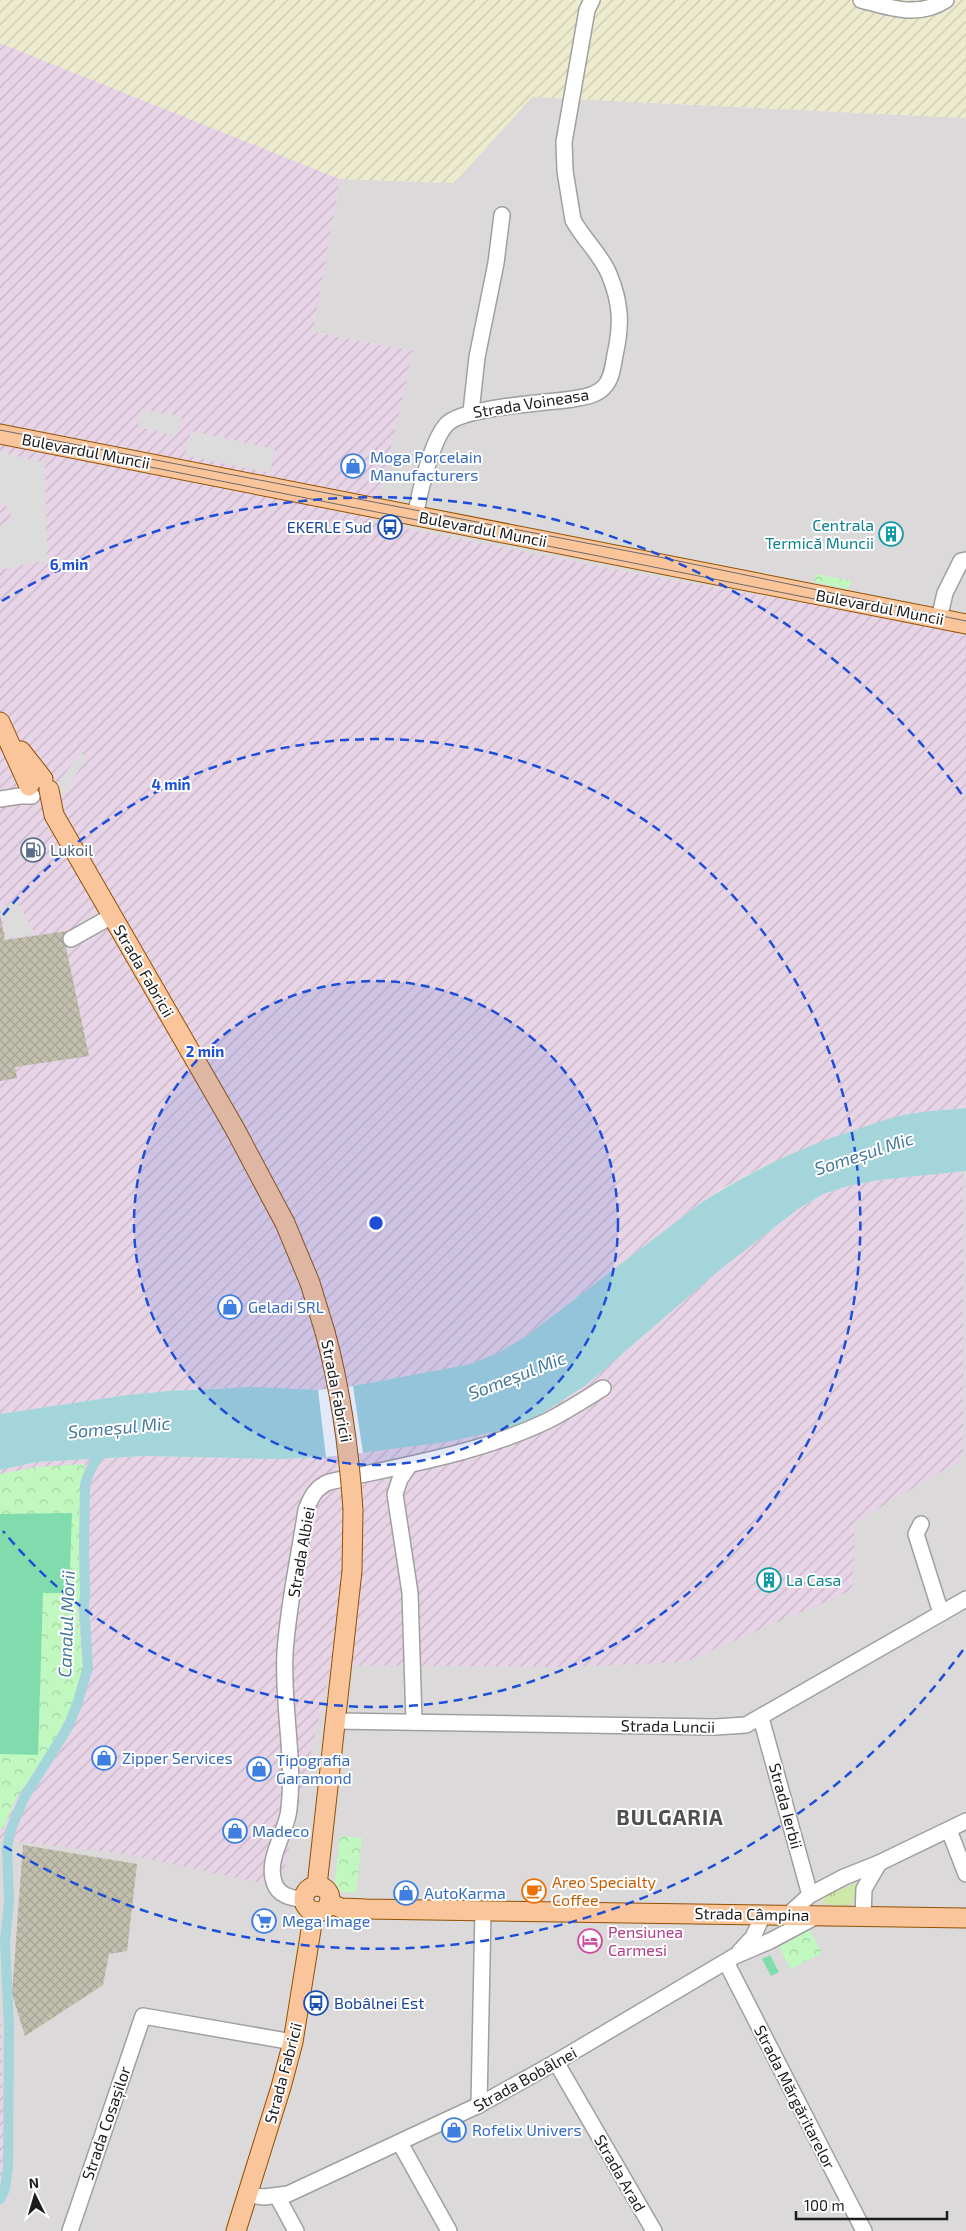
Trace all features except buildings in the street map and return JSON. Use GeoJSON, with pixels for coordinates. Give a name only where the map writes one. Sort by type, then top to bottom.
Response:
{"type":"FeatureCollection","features":[{"type":"Feature","properties":{"kind":"main road","name":"Bulevardul Muncii"},"geometry":{"type":"LineString","coordinates":[[0,434],[966,624]]}},
{"type":"Feature","properties":{"kind":"main road","name":"Strada Fabricii"},"geometry":{"type":"LineString","coordinates":[[3,728],[34,791],[52,812],[231,1122],[285,1223],[310,1282],[338,1380],[345,1423],[353,1510],[352,1571],[317,1886],[327,1890],[330,1896],[316,1905],[293,2042],[236,2231]]}},
{"type":"Feature","properties":{"kind":"main road","name":"Strada Câmpina"},"geometry":{"type":"LineString","coordinates":[[316,1905],[350,1909],[966,1918]]}},
{"type":"Feature","properties":{"kind":"street","name":"Strada Voineasa"},"geometry":{"type":"LineString","coordinates":[[415,517],[440,434],[448,422],[471,412],[582,397],[599,392],[609,380],[621,327],[618,302],[602,260],[573,220],[563,157],[587,10],[592,0]]}},
{"type":"Feature","properties":{"kind":"street"},"geometry":{"type":"LineString","coordinates":[[861,0],[887,8],[910,11],[935,6],[946,0]]}},
{"type":"Feature","properties":{"kind":"street"},"geometry":{"type":"LineString","coordinates":[[471,412],[476,357],[496,263],[502,215]]}},
{"type":"Feature","properties":{"kind":"street"},"geometry":{"type":"LineString","coordinates":[[939,619],[946,593],[961,561],[966,560]]}},
{"type":"Feature","properties":{"kind":"street"},"geometry":{"type":"LineString","coordinates":[[0,800],[34,791]]}},
{"type":"Feature","properties":{"kind":"street"},"geometry":{"type":"LineString","coordinates":[[70,939],[112,916]]}},
{"type":"Feature","properties":{"kind":"street","name":"Strada Albiei"},"geometry":{"type":"LineString","coordinates":[[316,1905],[290,1898],[280,1892],[274,1881],[273,1874],[278,1847],[289,1808],[285,1660],[289,1620],[306,1510],[311,1498],[323,1485],[460,1453],[530,1429],[603,1388]]}},
{"type":"Feature","properties":{"kind":"street"},"geometry":{"type":"LineString","coordinates":[[409,1466],[400,1478],[395,1494],[410,1593],[414,1722]]}},
{"type":"Feature","properties":{"kind":"street"},"geometry":{"type":"LineString","coordinates":[[369,1473],[384,1482],[395,1494]]}},
{"type":"Feature","properties":{"kind":"street"},"geometry":{"type":"LineString","coordinates":[[921,1524],[916,1534],[941,1613]]}},
{"type":"Feature","properties":{"kind":"street","name":"Strada Luncii"},"geometry":{"type":"LineString","coordinates":[[336,1721],[738,1726],[761,1718],[966,1599]]}},
{"type":"Feature","properties":{"kind":"street","name":"Strada Ierbii"},"geometry":{"type":"LineString","coordinates":[[761,1718],[810,1895]]}},
{"type":"Feature","properties":{"kind":"street"},"geometry":{"type":"LineString","coordinates":[[788,1915],[810,1895],[850,1874],[879,1863],[966,1822]]}},
{"type":"Feature","properties":{"kind":"street"},"geometry":{"type":"LineString","coordinates":[[949,1830],[966,1874]]}},
{"type":"Feature","properties":{"kind":"street"},"geometry":{"type":"LineString","coordinates":[[863,1916],[864,1889],[879,1863]]}},
{"type":"Feature","properties":{"kind":"street"},"geometry":{"type":"LineString","coordinates":[[479,2105],[483,1911]]}},
{"type":"Feature","properties":{"kind":"street","name":"Strada Bobâlnei"},"geometry":{"type":"LineString","coordinates":[[731,1959],[753,1937],[764,1915]]}},
{"type":"Feature","properties":{"kind":"street","name":"Strada Bobâlnei"},"geometry":{"type":"LineString","coordinates":[[248,2195],[277,2196],[288,2194],[479,2105],[731,1959],[820,1915]]}},
{"type":"Feature","properties":{"kind":"street","name":"Strada Mărgăritarelor"},"geometry":{"type":"LineString","coordinates":[[731,1959],[864,2231]]}},
{"type":"Feature","properties":{"kind":"street","name":"Strada Cosașilor"},"geometry":{"type":"LineString","coordinates":[[70,2231],[143,2016],[293,2042]]}},
{"type":"Feature","properties":{"kind":"street","name":"Strada Arad"},"geometry":{"type":"LineString","coordinates":[[556,2062],[654,2231]]}},
{"type":"Feature","properties":{"kind":"street"},"geometry":{"type":"LineString","coordinates":[[400,2143],[449,2231]]}},
{"type":"Feature","properties":{"kind":"street"},"geometry":{"type":"LineString","coordinates":[[277,2196],[296,2231]]}},
{"type":"Feature","properties":{"kind":"shaded area"},"geometry":{"type":"Polygon","coordinates":[[[0,0],[966,0],[966,118],[532,97],[454,183],[340,179],[0,43],[0,0]]]}},
{"type":"Feature","properties":{"kind":"shaded area"},"geometry":{"type":"Polygon","coordinates":[[[0,43],[340,179],[313,332],[413,351],[374,522],[623,571],[951,629],[966,630],[966,1108],[915,1113],[892,1118],[803,1149],[761,1168],[725,1187],[698,1205],[525,1337],[498,1353],[471,1364],[353,1386],[318,1390],[220,1388],[168,1391],[127,1395],[0,1414],[0,43]]]}},
{"type":"Feature","properties":{"kind":"shaded area"},"geometry":{"type":"Polygon","coordinates":[[[532,97],[966,118],[966,630],[951,629],[623,571],[373,522],[413,351],[313,332],[340,179],[454,183],[532,97]]]}},
{"type":"Feature","properties":{"kind":"shaded area"},"geometry":{"type":"Polygon","coordinates":[[[142,409],[182,417],[176,436],[138,427],[142,409]]]}},
{"type":"Feature","properties":{"kind":"shaded area"},"geometry":{"type":"Polygon","coordinates":[[[191,431],[275,449],[270,473],[185,455],[191,431]]]}},
{"type":"Feature","properties":{"kind":"shaded area"},"geometry":{"type":"Polygon","coordinates":[[[0,452],[45,463],[47,560],[0,570],[0,525],[15,521],[4,503],[0,504],[0,452]]]}},
{"type":"Feature","properties":{"kind":"shaded area"},"geometry":{"type":"Polygon","coordinates":[[[82,752],[85,761],[61,797],[55,786],[82,752]]]}},
{"type":"Feature","properties":{"kind":"shaded area"},"geometry":{"type":"Polygon","coordinates":[[[16,899],[35,934],[6,939],[0,907],[1,909],[16,899]]]}},
{"type":"Feature","properties":{"kind":"shaded area"},"geometry":{"type":"Polygon","coordinates":[[[0,915],[5,940],[67,931],[71,944],[66,948],[89,1056],[15,1067],[17,1078],[0,1081],[0,915]]]}},
{"type":"Feature","properties":{"kind":"shaded area"},"geometry":{"type":"Polygon","coordinates":[[[963,1171],[963,1459],[855,1522],[852,1590],[685,1662],[564,1667],[331,1665],[280,1887],[126,1854],[0,1840],[0,1470],[37,1462],[146,1456],[280,1459],[329,1457],[447,1442],[497,1431],[530,1421],[586,1385],[717,1272],[798,1209],[823,1194],[848,1186],[879,1180],[963,1171]]]}},
{"type":"Feature","properties":{"kind":"shaded area"},"geometry":{"type":"Polygon","coordinates":[[[966,1171],[966,2231],[0,2231],[0,1470],[241,1459],[909,1177],[966,1171]]]}},
{"type":"Feature","properties":{"kind":"shaded area"},"geometry":{"type":"Polygon","coordinates":[[[23,1845],[137,1864],[127,1951],[109,1954],[103,1985],[25,2036],[12,1994],[23,1845]]]}},
{"type":"Feature","properties":{"kind":"shaded area"},"geometry":{"type":"Polygon","coordinates":[[[0,1996],[5,2166],[0,2192],[0,1996]]]}},
{"type":"Feature","properties":{"kind":"green space"},"geometry":{"type":"Polygon","coordinates":[[[816,574],[851,581],[847,589],[814,582],[816,574]]]}},
{"type":"Feature","properties":{"kind":"green space"},"geometry":{"type":"Polygon","coordinates":[[[85,1464],[79,1536],[81,1594],[78,1609],[83,1670],[69,1714],[45,1756],[17,1797],[3,1829],[0,1829],[0,1474],[36,1467],[85,1464]]]}},
{"type":"Feature","properties":{"kind":"green space"},"geometry":{"type":"Polygon","coordinates":[[[72,1513],[69,1593],[43,1593],[38,1755],[0,1754],[0,1514],[72,1513]]]}},
{"type":"Feature","properties":{"kind":"green space"},"geometry":{"type":"Polygon","coordinates":[[[340,1836],[362,1838],[356,1893],[334,1891],[340,1836]]]}},
{"type":"Feature","properties":{"kind":"green space"},"geometry":{"type":"Polygon","coordinates":[[[859,1883],[859,1886],[852,1904],[844,1906],[822,1903],[823,1897],[859,1883]]]}},
{"type":"Feature","properties":{"kind":"green space"},"geometry":{"type":"Polygon","coordinates":[[[810,1930],[822,1953],[791,1969],[779,1947],[810,1930]]]}},
{"type":"Feature","properties":{"kind":"green space"},"geometry":{"type":"Polygon","coordinates":[[[770,1955],[779,1972],[771,1976],[762,1959],[770,1955]]]}},
{"type":"Feature","properties":{"kind":"water","name":"Someșul Mic"},"geometry":{"type":"Polygon","coordinates":[[[966,1108],[966,1171],[879,1180],[848,1186],[823,1194],[798,1209],[717,1272],[586,1385],[530,1421],[497,1431],[447,1442],[328,1457],[280,1459],[146,1456],[37,1462],[0,1470],[0,1414],[127,1395],[168,1391],[254,1387],[318,1390],[353,1386],[471,1364],[498,1353],[525,1337],[698,1205],[758,1170],[821,1142],[890,1118],[922,1112],[966,1108]]]}},
{"type":"Feature","properties":{"kind":"pier"},"geometry":{"type":"Polygon","coordinates":[[[353,1386],[363,1453],[326,1457],[318,1390],[353,1386]]]}},
{"type":"Feature","properties":{"kind":"waterway","name":"Canalul Morii"},"geometry":{"type":"LineString","coordinates":[[0,2199],[5,2189],[8,2167],[9,2027],[5,1941],[9,1902],[7,1847],[11,1829],[24,1798],[68,1727],[77,1705],[88,1667],[84,1606],[85,1486],[102,1446]]}},
{"type":"Feature","properties":{"kind":"tram line"},"geometry":{"type":"LineString","coordinates":[[0,430],[664,558],[966,621]]}},
{"type":"Feature","properties":{"kind":"tram line"},"geometry":{"type":"LineString","coordinates":[[130,463],[895,615]]}},
{"type":"Feature","properties":{"kind":"place","name":"Moga Porcelain Manufacturers"},"geometry":{"type":"Point","coordinates":[353,466]}},
{"type":"Feature","properties":{"kind":"place","name":"EKERLE Sud"},"geometry":{"type":"Point","coordinates":[390,527]}},
{"type":"Feature","properties":{"kind":"place","name":"Centrala Termică Muncii"},"geometry":{"type":"Point","coordinates":[891,534]}},
{"type":"Feature","properties":{"kind":"place","name":"Lukoil"},"geometry":{"type":"Point","coordinates":[33,850]}},
{"type":"Feature","properties":{"kind":"place","name":"Geladi SRL"},"geometry":{"type":"Point","coordinates":[230,1307]}},
{"type":"Feature","properties":{"kind":"place","name":"La Casa"},"geometry":{"type":"Point","coordinates":[769,1580]}},
{"type":"Feature","properties":{"kind":"place","name":"Zipper Services"},"geometry":{"type":"Point","coordinates":[104,1758]}},
{"type":"Feature","properties":{"kind":"place","name":"Tipografia Garamond"},"geometry":{"type":"Point","coordinates":[259,1769]}},
{"type":"Feature","properties":{"kind":"place","name":"Madeco"},"geometry":{"type":"Point","coordinates":[235,1831]}},
{"type":"Feature","properties":{"kind":"place","name":"Areo Specialty Coffee"},"geometry":{"type":"Point","coordinates":[534,1891]}},
{"type":"Feature","properties":{"kind":"place","name":"AutoKarma"},"geometry":{"type":"Point","coordinates":[406,1893]}},
{"type":"Feature","properties":{"kind":"place","name":"Mega Image"},"geometry":{"type":"Point","coordinates":[264,1921]}},
{"type":"Feature","properties":{"kind":"place","name":"Pensiunea Carmesi"},"geometry":{"type":"Point","coordinates":[590,1941]}},
{"type":"Feature","properties":{"kind":"place","name":"Bobâlnei Est"},"geometry":{"type":"Point","coordinates":[316,2003]}},
{"type":"Feature","properties":{"kind":"place","name":"Rofelix Univers"},"geometry":{"type":"Point","coordinates":[454,2130]}},
{"type":"Feature","properties":{"kind":"district","name":"BULGARIA"},"geometry":{"type":"Point","coordinates":[670,1818]}}]}
